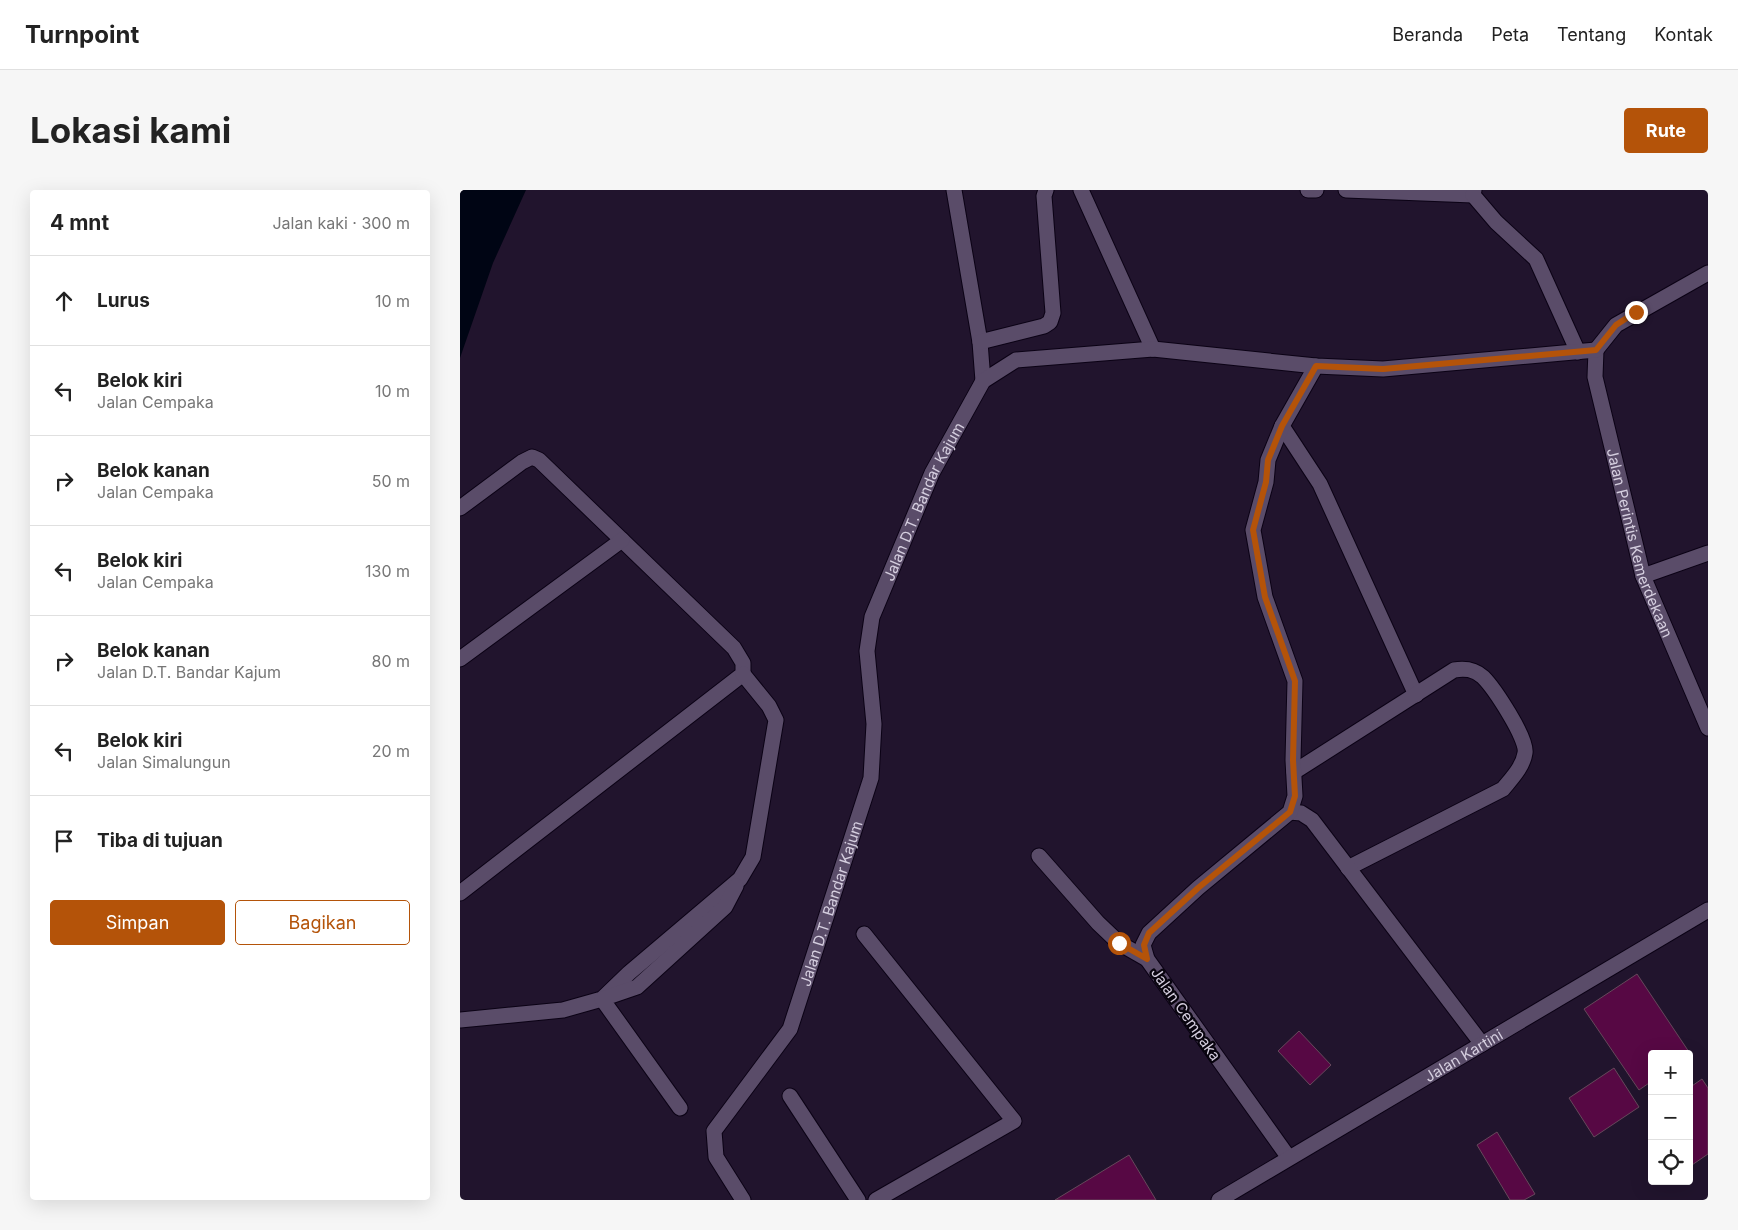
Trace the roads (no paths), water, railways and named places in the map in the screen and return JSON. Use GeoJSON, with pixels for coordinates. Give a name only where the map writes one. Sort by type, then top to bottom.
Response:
{"type":"FeatureCollection","features":[{"type":"Feature","properties":{"kind":"street"},"geometry":{"type":"LineString","coordinates":[[954,190],[980,342],[983,381]]}},
{"type":"Feature","properties":{"kind":"street"},"geometry":{"type":"LineString","coordinates":[[980,342],[1044,326],[1050,322],[1053,313],[1044,196],[1046,190]]}},
{"type":"Feature","properties":{"kind":"street"},"geometry":{"type":"LineString","coordinates":[[1081,190],[1153,349]]}},
{"type":"Feature","properties":{"kind":"street"},"geometry":{"type":"LineString","coordinates":[[1308,190],[1316,190]]}},
{"type":"Feature","properties":{"kind":"street"},"geometry":{"type":"LineString","coordinates":[[1346,190],[1474,193],[1507,233],[1536,258],[1578,352]]}},
{"type":"Feature","properties":{"kind":"street"},"geometry":{"type":"LineString","coordinates":[[1596,350],[1616,325],[1708,273]]}},
{"type":"Feature","properties":{"kind":"street","name":"Jalan D.T. Bandar Kajum"},"geometry":{"type":"LineString","coordinates":[[743,1200],[716,1157],[714,1131],[790,1028],[871,778],[874,724],[867,651],[872,617],[932,472],[983,381],[1016,360],[1153,349],[1316,366],[1383,369],[1596,350]]}},
{"type":"Feature","properties":{"kind":"street","name":"Jalan Perintis Kemerdekaan"},"geometry":{"type":"LineString","coordinates":[[1596,350],[1595,377],[1643,576],[1708,728]]}},
{"type":"Feature","properties":{"kind":"street"},"geometry":{"type":"LineString","coordinates":[[1316,366],[1282,426],[1268,460],[1266,482],[1253,530],[1265,597],[1295,681],[1295,796],[1290,812],[1301,813],[1312,820],[1482,1044]]}},
{"type":"Feature","properties":{"kind":"street"},"geometry":{"type":"LineString","coordinates":[[1282,426],[1320,484],[1416,695]]}},
{"type":"Feature","properties":{"kind":"street"},"geometry":{"type":"LineString","coordinates":[[460,508],[522,462],[532,457],[539,460],[734,648],[742,663],[743,674],[768,706],[776,720],[753,857],[740,879],[629,973],[602,999],[563,1010],[460,1020]]}},
{"type":"Feature","properties":{"kind":"street"},"geometry":{"type":"LineString","coordinates":[[460,659],[622,540]]}},
{"type":"Feature","properties":{"kind":"street"},"geometry":{"type":"LineString","coordinates":[[1643,576],[1708,553]]}},
{"type":"Feature","properties":{"kind":"street"},"geometry":{"type":"LineString","coordinates":[[1294,772],[1454,670],[1467,668],[1482,676],[1522,734],[1526,753],[1518,771],[1503,789],[1348,868]]}},
{"type":"Feature","properties":{"kind":"street"},"geometry":{"type":"LineString","coordinates":[[460,893],[743,674]]}},
{"type":"Feature","properties":{"kind":"street","name":"Jalan Cempaka"},"geometry":{"type":"LineString","coordinates":[[1289,1158],[1147,959],[1144,945],[1149,933],[1198,888],[1290,812]]}},
{"type":"Feature","properties":{"kind":"street"},"geometry":{"type":"LineString","coordinates":[[1039,856],[1098,924],[1119,943],[1147,959]]}},
{"type":"Feature","properties":{"kind":"street","name":"Jalan Kartini"},"geometry":{"type":"LineString","coordinates":[[1219,1200],[1708,910]]}},
{"type":"Feature","properties":{"kind":"street"},"geometry":{"type":"LineString","coordinates":[[864,934],[1014,1121],[876,1200]]}},
{"type":"Feature","properties":{"kind":"street"},"geometry":{"type":"LineString","coordinates":[[602,999],[680,1108]]}},
{"type":"Feature","properties":{"kind":"street"},"geometry":{"type":"LineString","coordinates":[[790,1096],[858,1200]]}}]}
